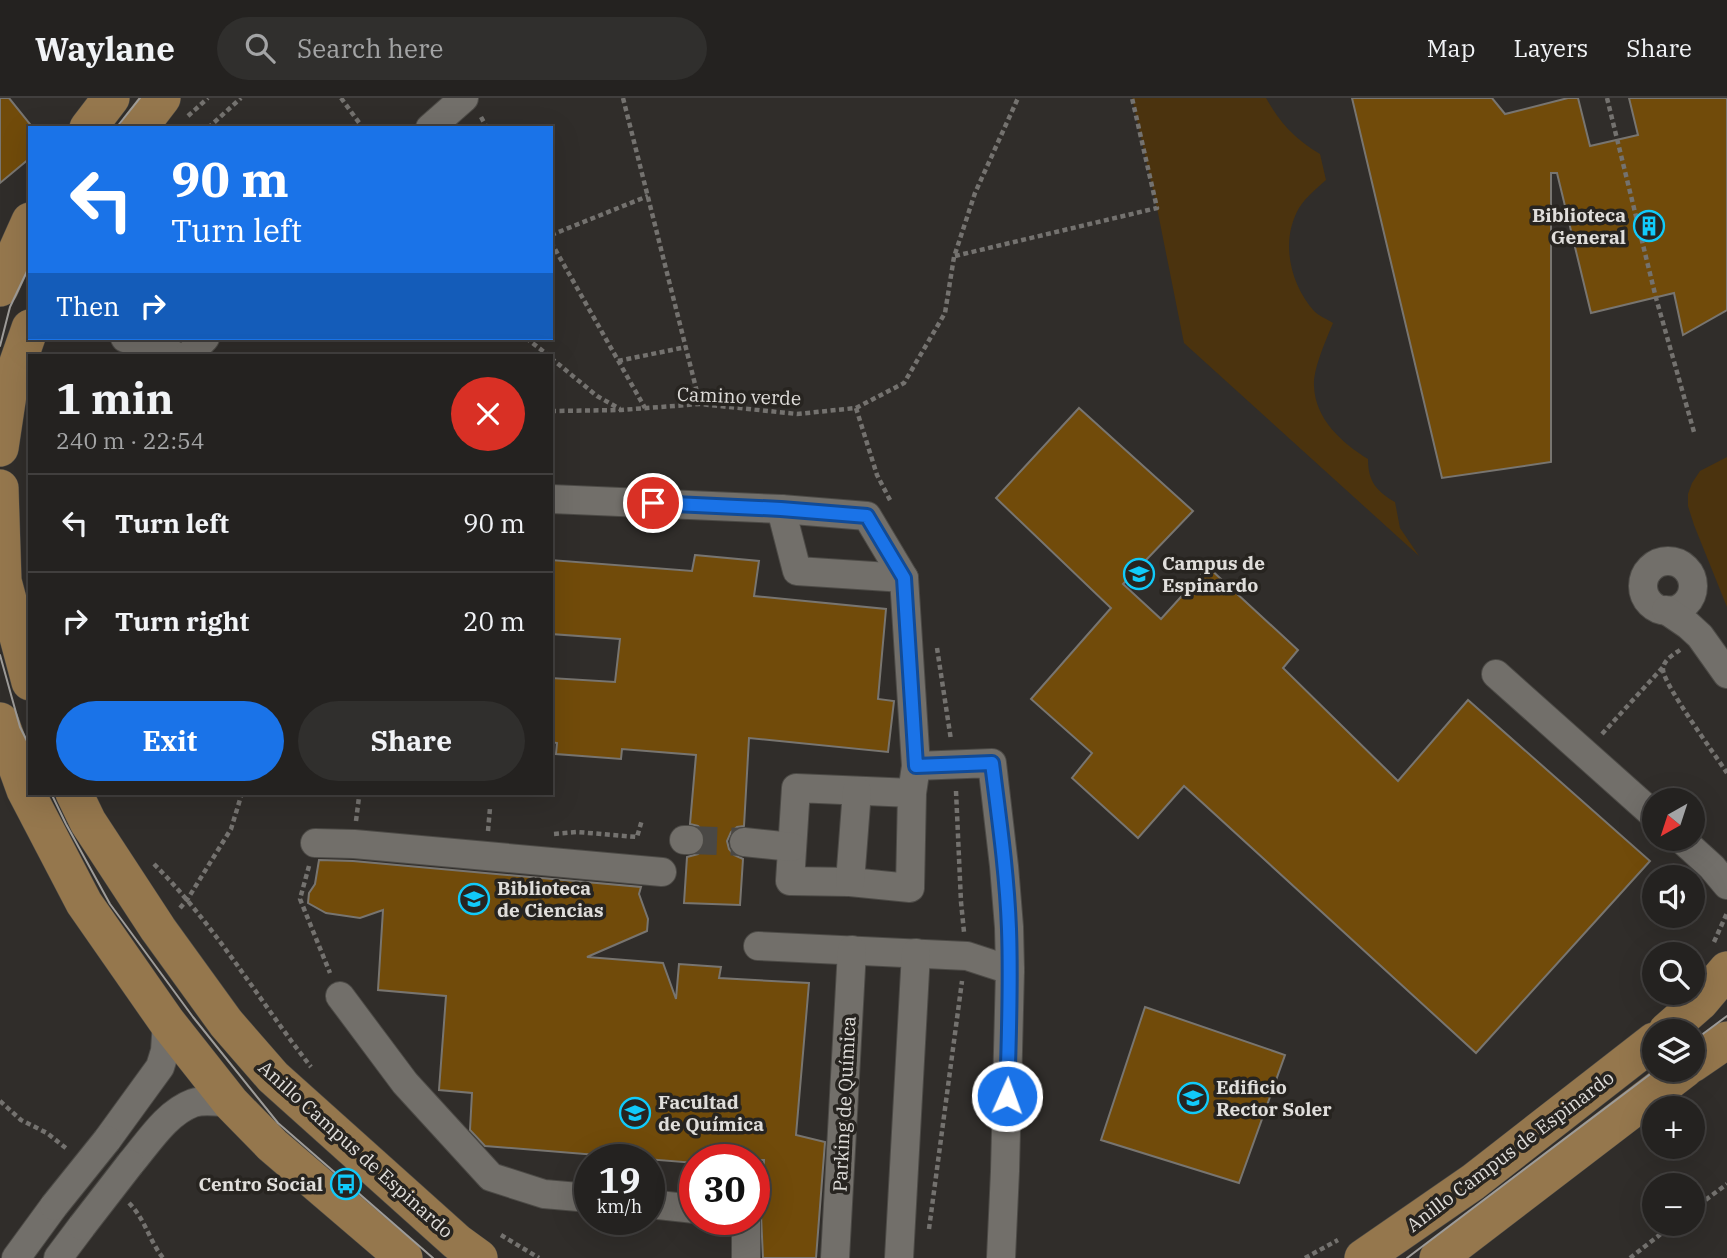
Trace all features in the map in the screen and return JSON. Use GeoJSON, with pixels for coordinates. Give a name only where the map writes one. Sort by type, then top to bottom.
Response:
{"type":"FeatureCollection","features":[{"type":"Feature","properties":{"kind":"main road"},"geometry":{"type":"LineString","coordinates":[[90,126],[111,98]]}},
{"type":"Feature","properties":{"kind":"main road"},"geometry":{"type":"LineString","coordinates":[[143,126],[173,109]]}},
{"type":"Feature","properties":{"kind":"main road"},"geometry":{"type":"LineString","coordinates":[[0,288],[28,225]]}},
{"type":"Feature","properties":{"kind":"main road"},"geometry":{"type":"LineString","coordinates":[[0,448],[9,388],[28,334]]}},
{"type":"Feature","properties":{"kind":"main road"},"geometry":{"type":"LineString","coordinates":[[0,488],[3,581],[28,675]]}},
{"type":"Feature","properties":{"kind":"main road"},"geometry":{"type":"LineString","coordinates":[[0,721],[25,790],[84,903],[167,1022],[231,1103],[272,1145],[404,1258]]}},
{"type":"Feature","properties":{"kind":"main road","name":"Anillo Campus de Espinardo"},"geometry":{"type":"LineString","coordinates":[[75,795],[88,822],[158,929],[226,1023],[273,1077],[457,1242],[488,1245]]}},
{"type":"Feature","properties":{"kind":"main road","name":"Anillo Campus de Espinardo"},"geometry":{"type":"LineString","coordinates":[[1680,1019],[1700,1002],[1727,970]]}},
{"type":"Feature","properties":{"kind":"main road"},"geometry":{"type":"LineString","coordinates":[[1705,1055],[1727,1040]]}},
{"type":"Feature","properties":{"kind":"main road","name":"Anillo Campus de Espinardo"},"geometry":{"type":"LineString","coordinates":[[1363,1258],[1473,1182],[1642,1050]]}},
{"type":"Feature","properties":{"kind":"main road","name":"Anillo Campus de Espinardo"},"geometry":{"type":"LineString","coordinates":[[1438,1258],[1668,1082]]}},
{"type":"Feature","properties":{"kind":"street"},"geometry":{"type":"LineString","coordinates":[[432,126],[464,98]]}},
{"type":"Feature","properties":{"kind":"street"},"geometry":{"type":"LineString","coordinates":[[131,340],[171,354]]}},
{"type":"Feature","properties":{"kind":"street"},"geometry":{"type":"LineString","coordinates":[[190,354],[203,340]]}},
{"type":"Feature","properties":{"kind":"street"},"geometry":{"type":"LineString","coordinates":[[553,499],[781,509],[867,516],[904,578],[914,780],[910,888],[850,882],[790,881],[796,788],[857,791],[914,780],[992,763],[1004,866],[1010,971],[1006,1157],[1000,1258]]}},
{"type":"Feature","properties":{"kind":"street"},"geometry":{"type":"LineString","coordinates":[[781,509],[797,570],[904,578]]}},
{"type":"Feature","properties":{"kind":"street"},"geometry":{"type":"LineString","coordinates":[[1692,592],[1682,606],[1675,610],[1666,610],[1651,604],[1646,598],[1643,582],[1650,568],[1664,561],[1680,564],[1690,575],[1693,584],[1691,608],[1700,636]]}},
{"type":"Feature","properties":{"kind":"street"},"geometry":{"type":"LineString","coordinates":[[1666,610],[1700,636],[1727,674]]}},
{"type":"Feature","properties":{"kind":"street"},"geometry":{"type":"LineString","coordinates":[[1496,674],[1642,804]]}},
{"type":"Feature","properties":{"kind":"street"},"geometry":{"type":"LineString","coordinates":[[850,882],[857,791]]}},
{"type":"Feature","properties":{"kind":"street"},"geometry":{"type":"LineString","coordinates":[[744,842],[792,847]]}},
{"type":"Feature","properties":{"kind":"street"},"geometry":{"type":"LineString","coordinates":[[315,843],[367,845],[662,872]]}},
{"type":"Feature","properties":{"kind":"street"},"geometry":{"type":"LineString","coordinates":[[1695,851],[1722,875]]}},
{"type":"Feature","properties":{"kind":"street"},"geometry":{"type":"LineString","coordinates":[[758,946],[967,956],[1010,971]]}},
{"type":"Feature","properties":{"kind":"street","name":"Parking de Química"},"geometry":{"type":"LineString","coordinates":[[835,1258],[852,950]]}},
{"type":"Feature","properties":{"kind":"street"},"geometry":{"type":"LineString","coordinates":[[898,1258],[916,953]]}},
{"type":"Feature","properties":{"kind":"street"},"geometry":{"type":"LineString","coordinates":[[340,996],[405,1083],[491,1177],[544,1194],[574,1197]]}},
{"type":"Feature","properties":{"kind":"street"},"geometry":{"type":"LineString","coordinates":[[16,1258],[160,1067],[165,1051],[167,1022]]}},
{"type":"Feature","properties":{"kind":"street"},"geometry":{"type":"LineString","coordinates":[[58,1258],[166,1121],[192,1103],[231,1103]]}},
{"type":"Feature","properties":{"kind":"street"},"geometry":{"type":"LineString","coordinates":[[746,1235],[746,1258]]}},
{"type":"Feature","properties":{"kind":"path"},"geometry":{"type":"LineString","coordinates":[[173,109],[208,98]]}},
{"type":"Feature","properties":{"kind":"path"},"geometry":{"type":"LineString","coordinates":[[210,126],[241,98]]}},
{"type":"Feature","properties":{"kind":"path"},"geometry":{"type":"LineString","coordinates":[[341,98],[362,126]]}},
{"type":"Feature","properties":{"kind":"path"},"geometry":{"type":"LineString","coordinates":[[624,98],[700,404]]}},
{"type":"Feature","properties":{"kind":"path","name":"Camino verde"},"geometry":{"type":"LineString","coordinates":[[553,411],[621,410],[700,404],[797,414],[856,408],[904,383],[945,313],[954,257],[975,193],[1018,98]]}},
{"type":"Feature","properties":{"kind":"path"},"geometry":{"type":"LineString","coordinates":[[954,257],[1157,208],[1132,98]]}},
{"type":"Feature","properties":{"kind":"path"},"geometry":{"type":"LineString","coordinates":[[1607,98],[1656,298],[1694,432]]}},
{"type":"Feature","properties":{"kind":"path"},"geometry":{"type":"LineString","coordinates":[[553,233],[648,196]]}},
{"type":"Feature","properties":{"kind":"path"},"geometry":{"type":"LineString","coordinates":[[553,246],[645,408]]}},
{"type":"Feature","properties":{"kind":"path"},"geometry":{"type":"LineString","coordinates":[[528,340],[545,354]]}},
{"type":"Feature","properties":{"kind":"path"},"geometry":{"type":"LineString","coordinates":[[618,361],[686,347]]}},
{"type":"Feature","properties":{"kind":"path"},"geometry":{"type":"LineString","coordinates":[[553,360],[597,396],[621,410]]}},
{"type":"Feature","properties":{"kind":"path"},"geometry":{"type":"LineString","coordinates":[[1585,754],[1667,660],[1700,636]]}},
{"type":"Feature","properties":{"kind":"path"},"geometry":{"type":"LineString","coordinates":[[1663,667],[1673,690],[1727,773]]}},
{"type":"Feature","properties":{"kind":"path"},"geometry":{"type":"LineString","coordinates":[[158,929],[187,900],[231,829],[241,795]]}},
{"type":"Feature","properties":{"kind":"path"},"geometry":{"type":"LineString","coordinates":[[315,843],[300,899],[340,996]]}},
{"type":"Feature","properties":{"kind":"path"},"geometry":{"type":"LineString","coordinates":[[153,862],[235,961],[312,1068]]}},
{"type":"Feature","properties":{"kind":"path"},"geometry":{"type":"LineString","coordinates":[[1705,1200],[1727,1184]]}},
{"type":"Feature","properties":{"kind":"path"},"geometry":{"type":"LineString","coordinates":[[1630,1258],[1658,1236]]}},
{"type":"Feature","properties":{"kind":"path"},"geometry":{"type":"LineString","coordinates":[[488,1245],[538,1258]]}},
{"type":"Feature","properties":{"kind":"shaded area"},"geometry":{"type":"Polygon","coordinates":[[[1132,98],[1266,98],[1289,130],[1320,154],[1326,180],[1299,208],[1293,221],[1289,248],[1294,275],[1306,300],[1316,313],[1333,323],[1316,371],[1316,398],[1319,409],[1332,429],[1368,459],[1372,479],[1383,494],[1395,502],[1400,528],[1419,556],[1184,343],[1132,98]]]}},
{"type":"Feature","properties":{"kind":"shaded area"},"geometry":{"type":"Polygon","coordinates":[[[1727,457],[1727,607],[1694,525],[1688,506],[1688,494],[1700,471],[1727,457]]]}},
{"type":"Feature","properties":{"kind":"building"},"geometry":{"type":"Polygon","coordinates":[[[0,98],[9,98],[30,124],[28,160],[0,183],[0,98]]]}},
{"type":"Feature","properties":{"kind":"building"},"geometry":{"type":"Polygon","coordinates":[[[1352,98],[1492,98],[1505,114],[1568,98],[1578,98],[1590,146],[1638,135],[1629,98],[1727,98],[1727,310],[1683,335],[1674,293],[1591,313],[1557,173],[1551,173],[1551,462],[1442,478],[1352,98]]]}},
{"type":"Feature","properties":{"kind":"building"},"geometry":{"type":"Polygon","coordinates":[[[1079,408],[1193,511],[1123,584],[1161,619],[1208,567],[1298,650],[1283,668],[1398,781],[1468,700],[1650,861],[1642,865],[1642,870],[1476,1053],[1184,786],[1138,838],[1072,778],[1092,753],[1031,699],[1111,608],[996,498],[1079,408]]]}},
{"type":"Feature","properties":{"kind":"building"},"geometry":{"type":"Polygon","coordinates":[[[695,555],[759,561],[754,596],[886,609],[878,699],[894,701],[888,752],[749,738],[744,826],[731,832],[727,841],[734,855],[743,859],[740,905],[684,903],[687,857],[698,854],[706,841],[703,831],[690,824],[696,755],[622,749],[621,759],[556,754],[557,743],[553,742],[553,678],[615,682],[620,639],[553,634],[553,560],[692,571],[695,555]]]}},
{"type":"Feature","properties":{"kind":"building","name":"Facultad de Química"},"geometry":{"type":"Polygon","coordinates":[[[319,860],[641,887],[639,894],[648,919],[647,931],[587,957],[663,963],[676,999],[679,964],[721,967],[719,978],[809,983],[796,1135],[825,1142],[816,1258],[763,1258],[762,1235],[770,1235],[770,1144],[679,1144],[679,1162],[665,1161],[665,1144],[574,1144],[574,1153],[485,1146],[470,1130],[472,1093],[439,1090],[446,996],[378,990],[383,910],[360,918],[326,913],[308,903],[309,893],[315,884],[319,860]]]}},
{"type":"Feature","properties":{"kind":"building","name":"Edificio Rector Soler"},"geometry":{"type":"Polygon","coordinates":[[[1145,1007],[1285,1055],[1239,1183],[1101,1140],[1145,1007]]]}},
{"type":"Feature","properties":{"kind":"tunnel"},"geometry":{"type":"LineString","coordinates":[[689,840],[744,842]]}},
{"type":"Feature","properties":{"kind":"tram line"},"geometry":{"type":"LineString","coordinates":[[118,126],[140,98]]}},
{"type":"Feature","properties":{"kind":"tram line"},"geometry":{"type":"LineString","coordinates":[[0,346],[10,307],[28,269]]}},
{"type":"Feature","properties":{"kind":"tram line"},"geometry":{"type":"LineString","coordinates":[[0,655],[20,727],[28,743]]}},
{"type":"Feature","properties":{"kind":"tram line"},"geometry":{"type":"LineString","coordinates":[[52,795],[110,904],[193,1017],[278,1123],[433,1258]]}},
{"type":"Feature","properties":{"kind":"tram line"},"geometry":{"type":"LineString","coordinates":[[1705,1032],[1727,1016]]}},
{"type":"Feature","properties":{"kind":"tram line"},"geometry":{"type":"LineString","coordinates":[[1407,1258],[1642,1080]]}},
{"type":"Feature","properties":{"kind":"place","name":"Biblioteca General"},"geometry":{"type":"Point","coordinates":[1649,226]}},
{"type":"Feature","properties":{"kind":"place","name":"Campus de Espinardo"},"geometry":{"type":"Point","coordinates":[1139,574]}},
{"type":"Feature","properties":{"kind":"place","name":"Biblioteca de Ciencias"},"geometry":{"type":"Point","coordinates":[474,899]}},
{"type":"Feature","properties":{"kind":"place","name":"Edificio Rector Soler"},"geometry":{"type":"Point","coordinates":[1193,1098]}},
{"type":"Feature","properties":{"kind":"place","name":"Facultad de Química"},"geometry":{"type":"Point","coordinates":[635,1113]}},
{"type":"Feature","properties":{"kind":"place","name":"Centro Social"},"geometry":{"type":"Point","coordinates":[346,1184]}},
{"type":"Feature","properties":{"kind":"route"},"geometry":{"type":"LineString","coordinates":[[653,503],[867,516],[904,578],[916,766],[992,763],[1009,927],[1007,1096]]}}]}
